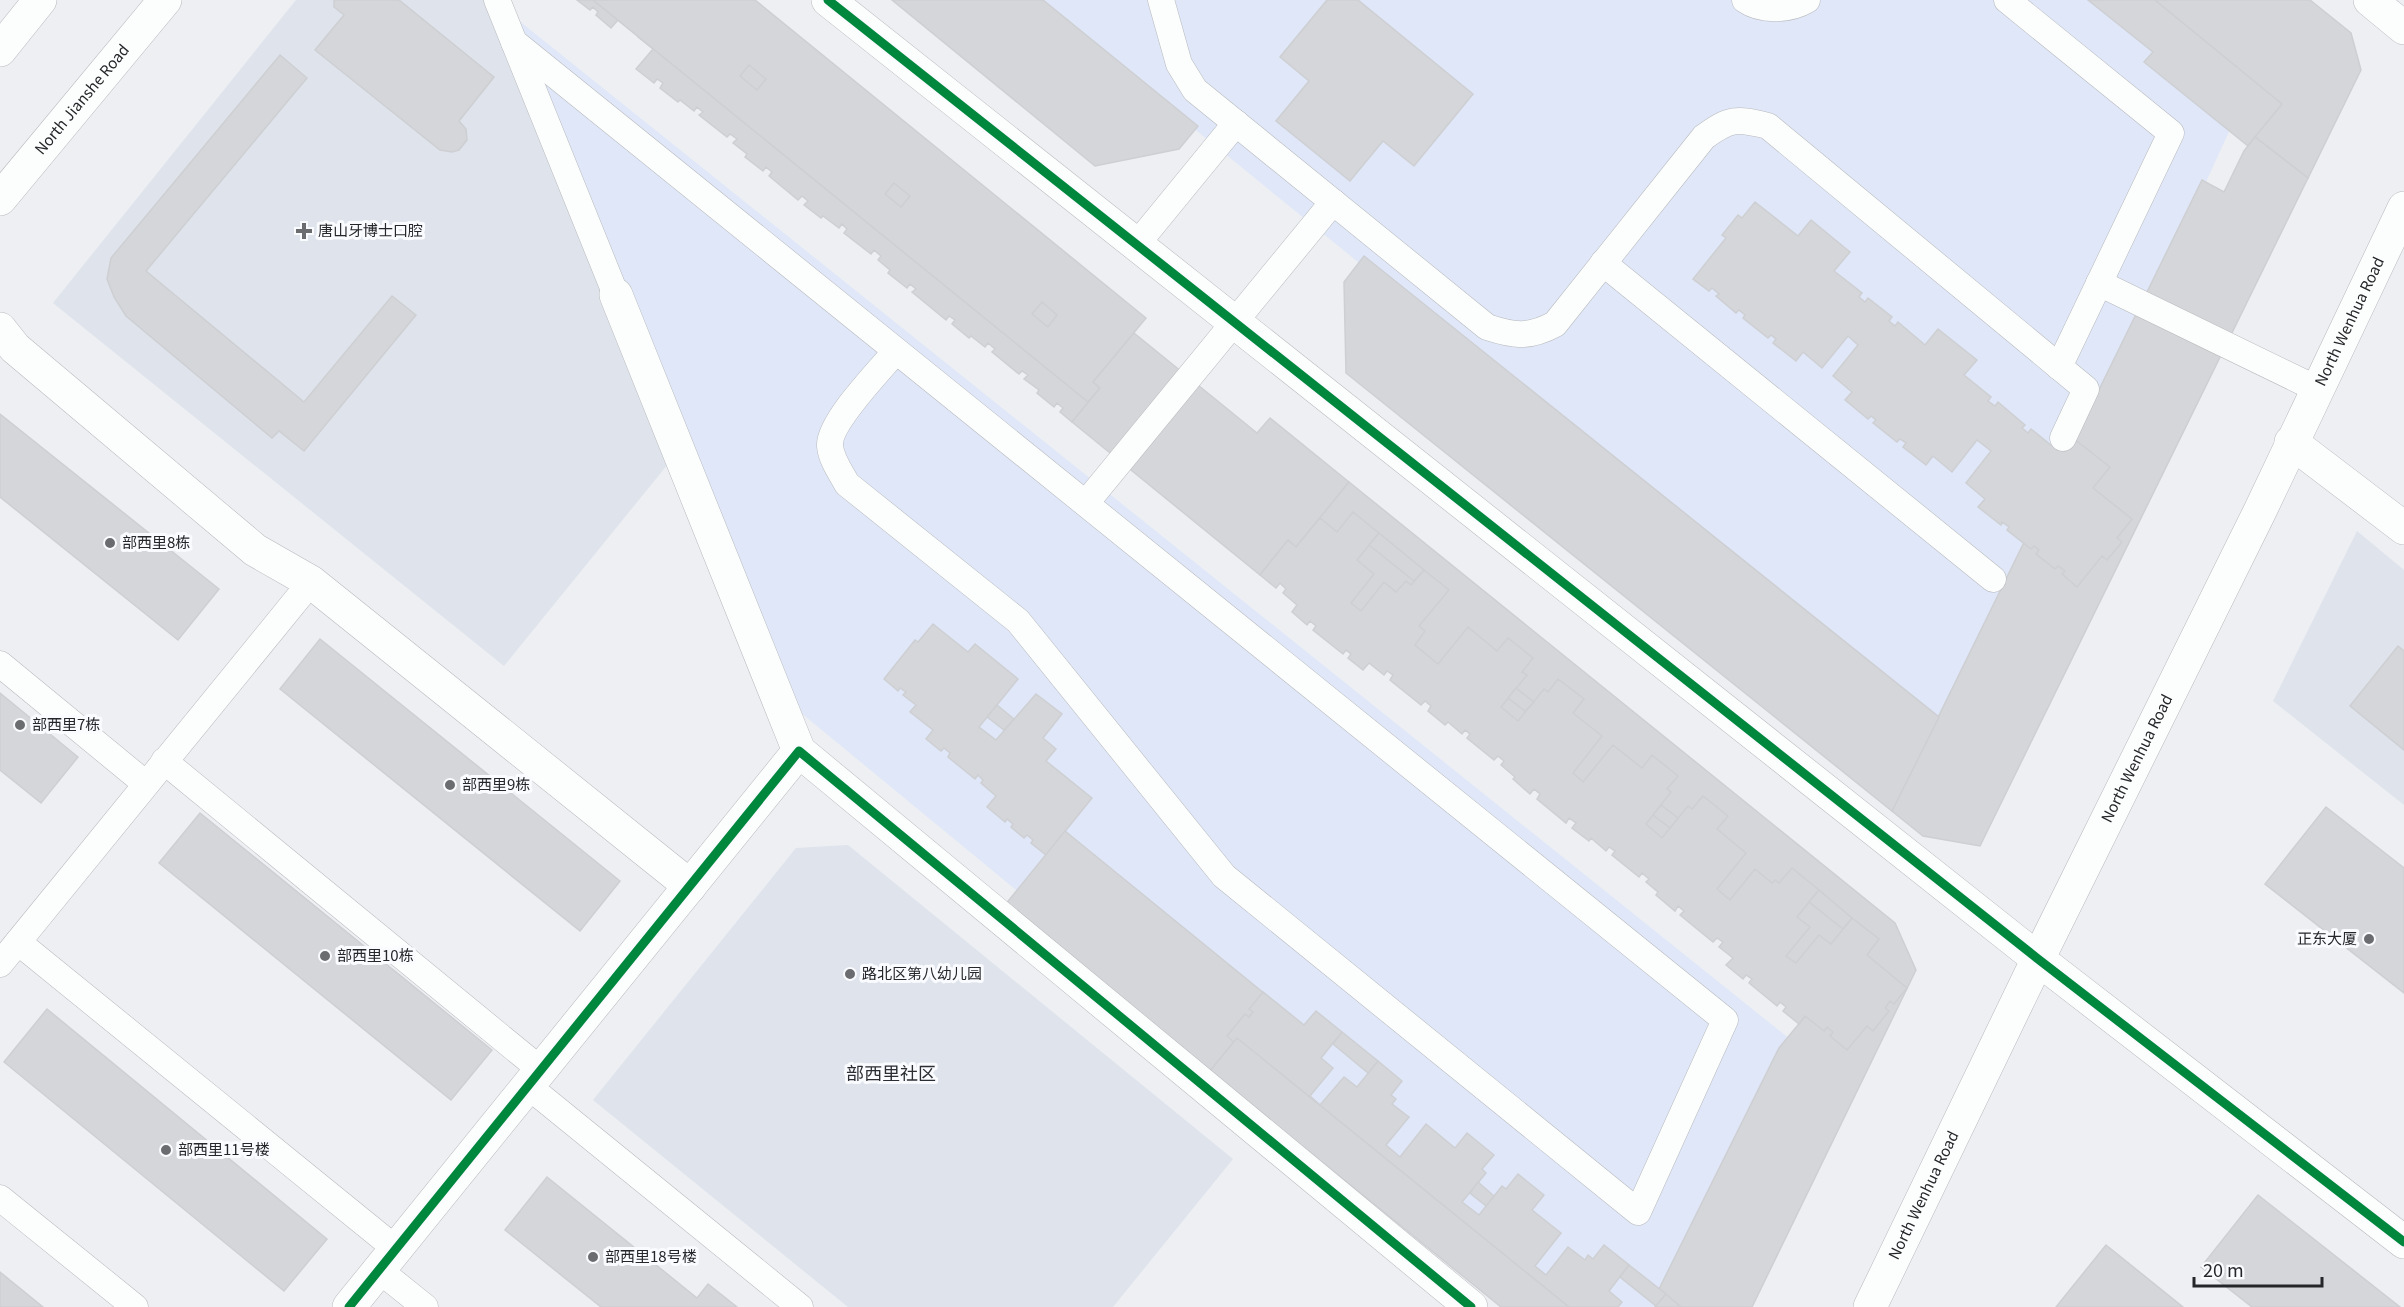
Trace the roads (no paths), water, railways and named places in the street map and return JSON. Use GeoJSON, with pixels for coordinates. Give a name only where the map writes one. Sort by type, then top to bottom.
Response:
{"type":"FeatureCollection","features":[{"type":"Feature","properties":{"kind":"street"},"geometry":{"type":"LineString","coordinates":[[0,50],[40,0]]}},
{"type":"Feature","properties":{"kind":"street","name":"North Jianshe Road"},"geometry":{"type":"LineString","coordinates":[[0,199],[165,0]]}},
{"type":"Feature","properties":{"kind":"street"},"geometry":{"type":"LineString","coordinates":[[828,0],[2038,959],[2404,1242]]}},
{"type":"Feature","properties":{"kind":"street"},"geometry":{"type":"LineString","coordinates":[[2370,0],[2404,27]]}},
{"type":"Feature","properties":{"kind":"street","name":"North Wenhua Road"},"geometry":{"type":"LineString","coordinates":[[1870,1307],[2038,959],[2259,513],[2404,208]]}},
{"type":"Feature","properties":{"kind":"street"},"geometry":{"type":"LineString","coordinates":[[616,295],[799,751],[1471,1307]]}},
{"type":"Feature","properties":{"kind":"street"},"geometry":{"type":"LineString","coordinates":[[0,329],[15,348],[255,550],[311,582],[690,886]]}},
{"type":"Feature","properties":{"kind":"street"},"geometry":{"type":"LineString","coordinates":[[2291,442],[2404,528]]}},
{"type":"Feature","properties":{"kind":"street"},"geometry":{"type":"LineString","coordinates":[[349,1307],[799,751]]}},
{"type":"Feature","properties":{"kind":"lane"},"geometry":{"type":"LineString","coordinates":[[498,0],[616,295]]}},
{"type":"Feature","properties":{"kind":"lane"},"geometry":{"type":"LineString","coordinates":[[1161,0],[1179,64],[1195,90],[1487,327],[1511,335],[1538,333],[1555,324],[1704,137],[1723,123],[1743,120],[1767,126],[2086,389],[2063,438]]}},
{"type":"Feature","properties":{"kind":"lane"},"geometry":{"type":"LineString","coordinates":[[1745,0],[1774,9],[1798,5],[1807,0]]}},
{"type":"Feature","properties":{"kind":"lane"},"geometry":{"type":"LineString","coordinates":[[2007,0],[2171,133],[2059,367]]}},
{"type":"Feature","properties":{"kind":"lane"},"geometry":{"type":"LineString","coordinates":[[514,42],[1725,1020],[1638,1212],[1224,876],[1018,621],[848,484],[837,466],[830,445],[835,425],[896,351]]}},
{"type":"Feature","properties":{"kind":"lane"},"geometry":{"type":"LineString","coordinates":[[1137,244],[1236,123]]}},
{"type":"Feature","properties":{"kind":"lane"},"geometry":{"type":"LineString","coordinates":[[1086,503],[1333,202]]}},
{"type":"Feature","properties":{"kind":"lane"},"geometry":{"type":"LineString","coordinates":[[1603,263],[1993,579]]}},
{"type":"Feature","properties":{"kind":"lane"},"geometry":{"type":"LineString","coordinates":[[2099,283],[2317,389]]}},
{"type":"Feature","properties":{"kind":"lane"},"geometry":{"type":"LineString","coordinates":[[0,964],[311,582]]}},
{"type":"Feature","properties":{"kind":"lane"},"geometry":{"type":"LineString","coordinates":[[0,664],[146,784]]}},
{"type":"Feature","properties":{"kind":"lane"},"geometry":{"type":"LineString","coordinates":[[164,761],[800,1307]]}},
{"type":"Feature","properties":{"kind":"lane"},"geometry":{"type":"LineString","coordinates":[[18,942],[387,1259],[425,1307]]}},
{"type":"Feature","properties":{"kind":"lane"},"geometry":{"type":"LineString","coordinates":[[0,1198],[135,1307]]}},
{"type":"Feature","properties":{"kind":"place","name":"唐山牙博士口腔"},"geometry":{"type":"Point","coordinates":[304,231]}},
{"type":"Feature","properties":{"kind":"place","name":"部西里8栋"},"geometry":{"type":"Point","coordinates":[110,543]}},
{"type":"Feature","properties":{"kind":"place","name":"部西里7栋"},"geometry":{"type":"Point","coordinates":[20,725]}},
{"type":"Feature","properties":{"kind":"place","name":"部西里9栋"},"geometry":{"type":"Point","coordinates":[450,785]}},
{"type":"Feature","properties":{"kind":"place","name":"正东大厦"},"geometry":{"type":"Point","coordinates":[2369,939]}},
{"type":"Feature","properties":{"kind":"place","name":"部西里10栋"},"geometry":{"type":"Point","coordinates":[325,956]}},
{"type":"Feature","properties":{"kind":"place","name":"路北区第八幼儿园"},"geometry":{"type":"Point","coordinates":[850,974]}},
{"type":"Feature","properties":{"kind":"place","name":"部西里11号楼"},"geometry":{"type":"Point","coordinates":[166,1150]}},
{"type":"Feature","properties":{"kind":"place","name":"部西里18号楼"},"geometry":{"type":"Point","coordinates":[593,1257]}},
{"type":"Feature","properties":{"kind":"district","name":"部西里社区"},"geometry":{"type":"Point","coordinates":[891,1074]}}]}
